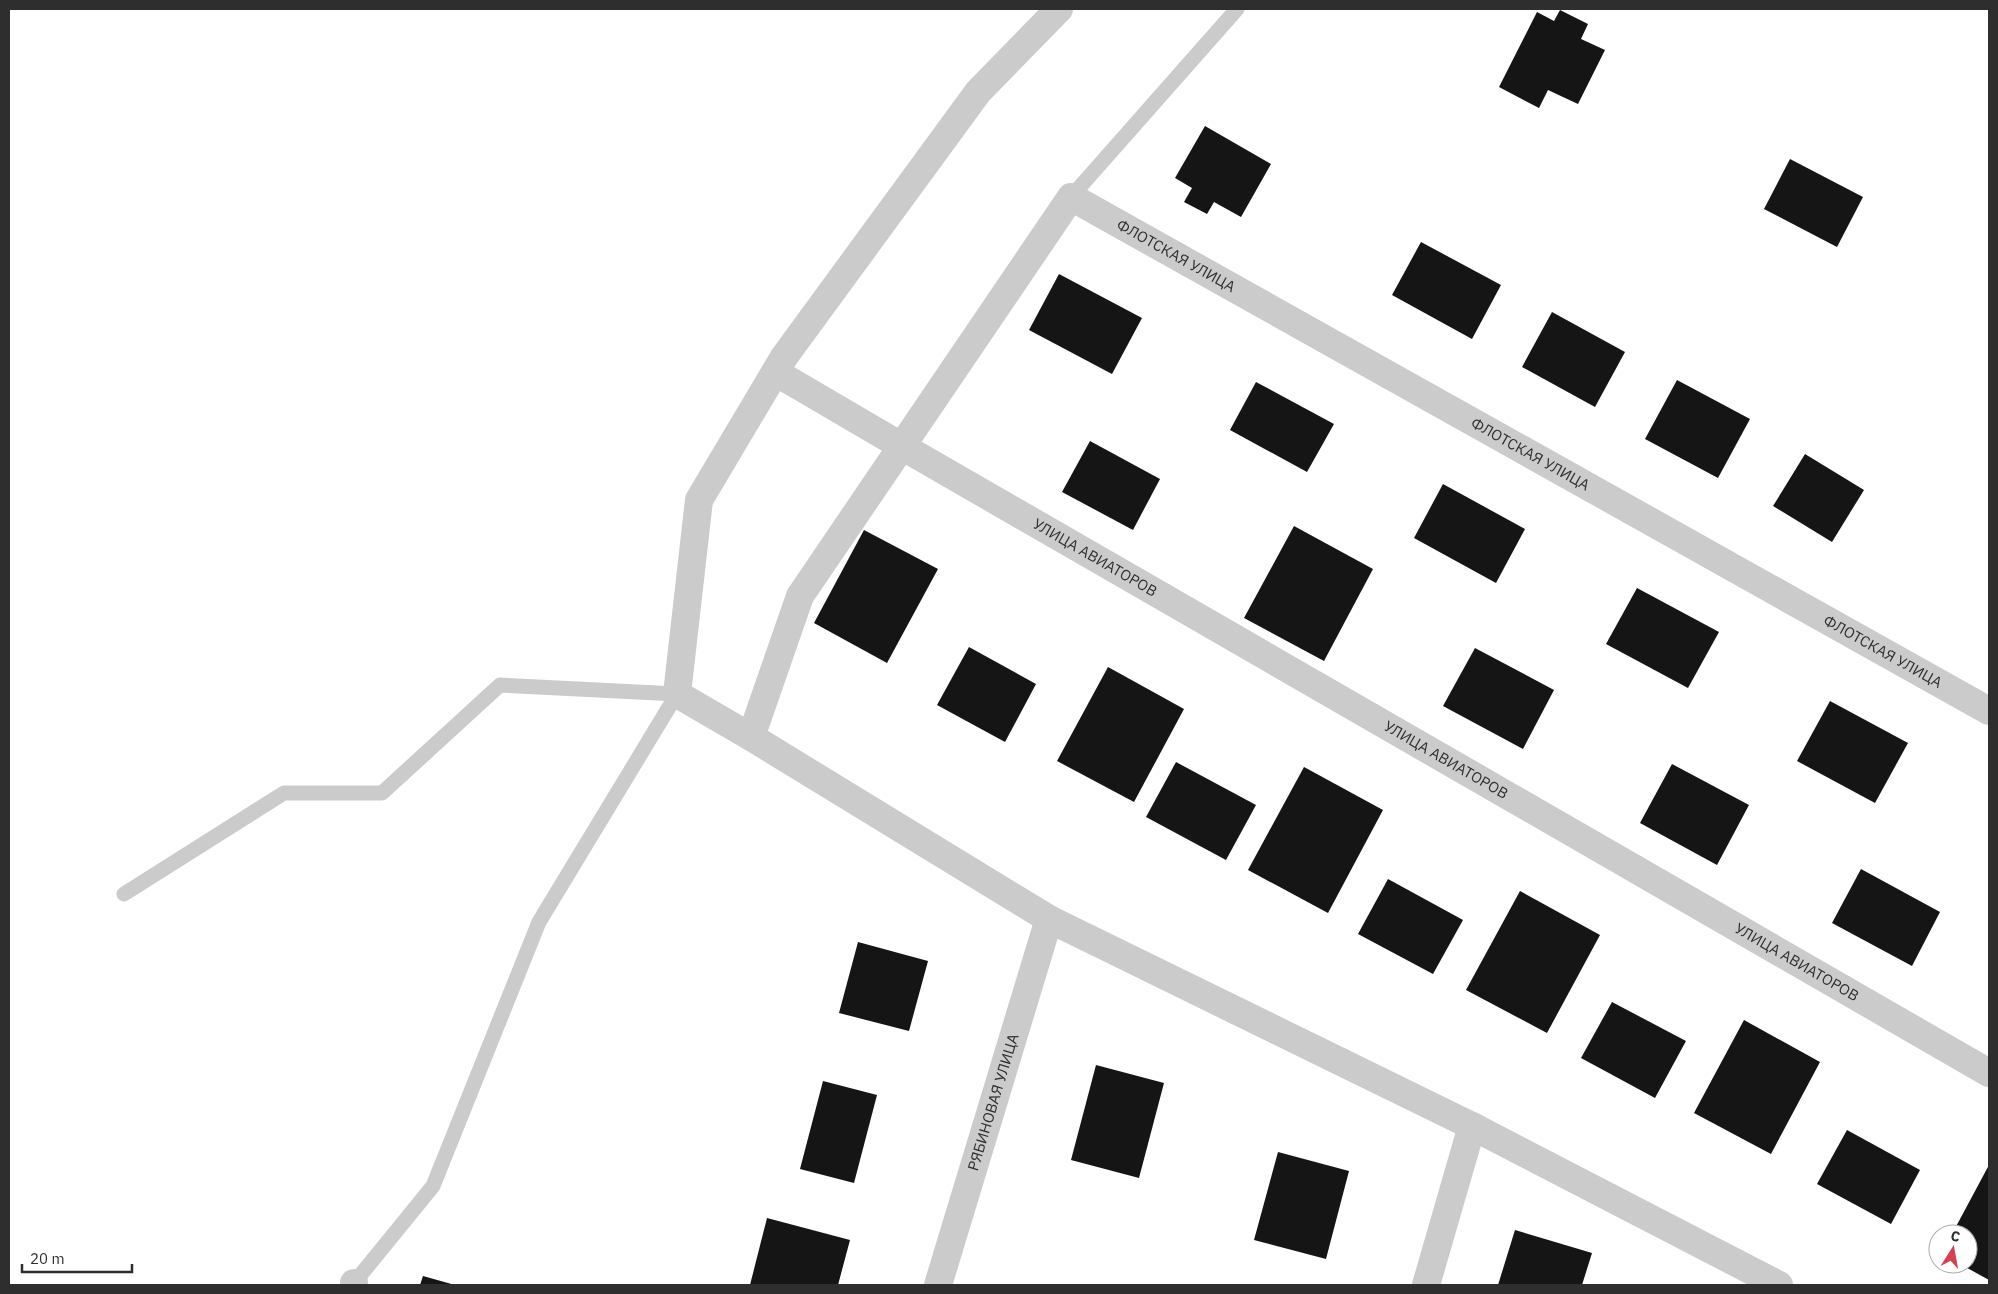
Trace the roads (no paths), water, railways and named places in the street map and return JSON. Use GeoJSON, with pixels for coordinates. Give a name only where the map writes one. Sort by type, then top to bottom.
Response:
{"type":"FeatureCollection","features":[{"type":"Feature","properties":{"kind":"street"},"geometry":{"type":"LineString","coordinates":[[1059,9],[978,92],[775,372],[699,500],[677,694],[1049,918],[1472,1126],[1779,1285]]}},
{"type":"Feature","properties":{"kind":"street"},"geometry":{"type":"LineString","coordinates":[[751,737],[800,596],[903,447],[1071,196]]}},
{"type":"Feature","properties":{"kind":"street","name":"ФЛОТСКАЯ УЛИЦА"},"geometry":{"type":"LineString","coordinates":[[1071,196],[1989,711]]}},
{"type":"Feature","properties":{"kind":"street","name":"УЛИЦА АВИАТОРОВ"},"geometry":{"type":"LineString","coordinates":[[775,372],[1989,1073]]}},
{"type":"Feature","properties":{"kind":"street","name":"РЯБИНОВАЯ УЛИЦА"},"geometry":{"type":"LineString","coordinates":[[938,1285],[1049,918]]}},
{"type":"Feature","properties":{"kind":"street"},"geometry":{"type":"LineString","coordinates":[[1426,1285],[1472,1126]]}},
{"type":"Feature","properties":{"kind":"lane"},"geometry":{"type":"LineString","coordinates":[[1071,196],[1237,9]]}},
{"type":"Feature","properties":{"kind":"lane"},"geometry":{"type":"LineString","coordinates":[[124,894],[284,793],[382,793],[500,685],[677,694],[539,922],[433,1186],[354,1284]]}}]}
